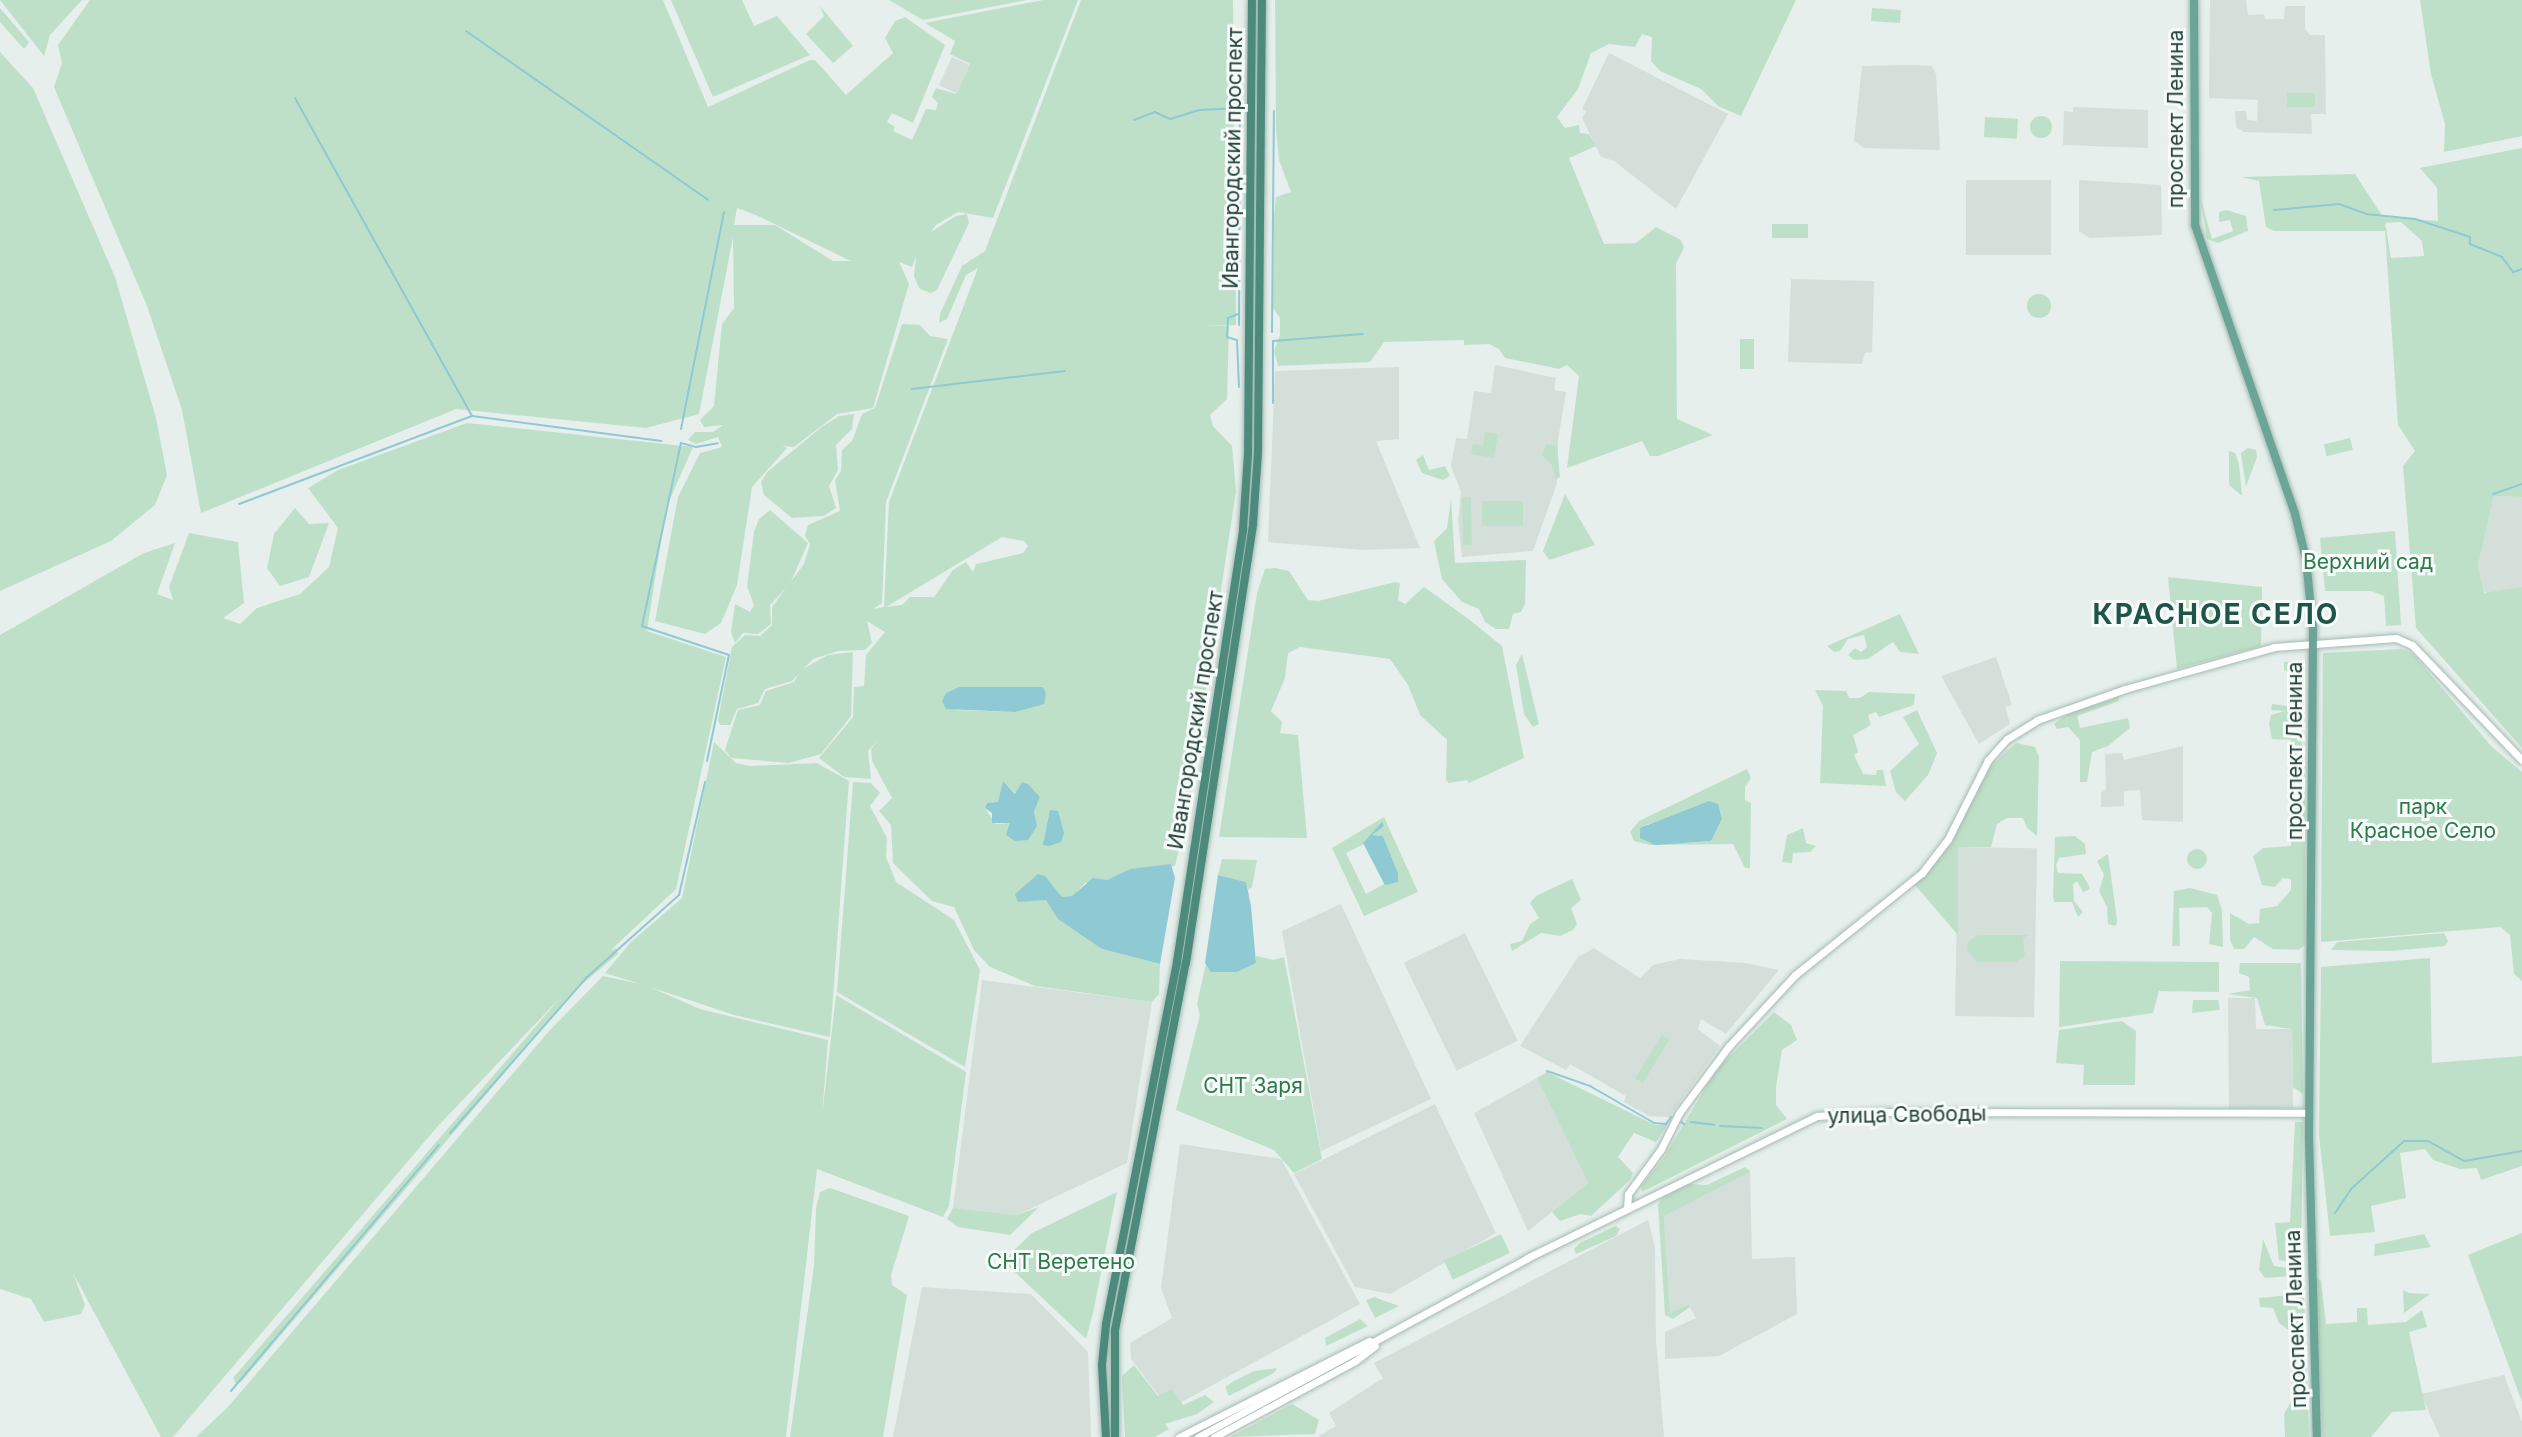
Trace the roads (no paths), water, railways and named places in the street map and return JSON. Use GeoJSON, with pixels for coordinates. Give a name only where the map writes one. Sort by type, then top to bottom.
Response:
{"type":"FeatureCollection","features":[{"type":"Feature","properties":{"kind":"highway","name":"Ивангородский проспект"},"geometry":{"type":"LineString","coordinates":[[1105,1436],[1102,1365],[1106,1324],[1177,962],[1243,528],[1248,454],[1252,0]]}},
{"type":"Feature","properties":{"kind":"highway","name":"Ивангородский проспект"},"geometry":{"type":"LineString","coordinates":[[1116,1435],[1115,1330],[1186,963],[1254,515],[1262,0]]}},
{"type":"Feature","properties":{"kind":"main road","name":"проспект Ленина"},"geometry":{"type":"LineString","coordinates":[[2194,0],[2195,225],[2295,514],[2306,559],[2314,642],[2309,1114],[2317,1437]]}},
{"type":"Feature","properties":{"kind":"main road"},"geometry":{"type":"LineString","coordinates":[[1627,1209],[1628,1194],[1729,1046],[1795,975],[1922,873],[1948,839],[1982,770],[2007,739],[2036,720],[2082,702],[2263,649],[2314,642],[2404,639],[2522,760]]}},
{"type":"Feature","properties":{"kind":"main road","name":"улица Свободы"},"geometry":{"type":"LineString","coordinates":[[1198,1437],[1627,1209],[1798,1124],[1836,1113],[2309,1114]]}},
{"type":"Feature","properties":{"kind":"main road","name":"улица Свободы"},"geometry":{"type":"LineString","coordinates":[[1179,1437],[1347,1348],[1389,1334]]}},
{"type":"Feature","properties":{"kind":"main road","name":"улица Свободы"},"geometry":{"type":"LineString","coordinates":[[1214,1437],[1355,1361],[1389,1334]]}},
{"type":"Feature","properties":{"kind":"water"},"geometry":{"type":"Polygon","coordinates":[[[959,687],[1043,687],[1046,694],[1044,704],[1015,712],[946,709],[942,701],[946,693],[959,687]]]}},
{"type":"Feature","properties":{"kind":"water"},"geometry":{"type":"Polygon","coordinates":[[[1003,781],[1015,794],[1022,782],[1028,784],[1040,797],[1034,812],[1037,826],[1028,840],[1015,841],[1006,835],[1010,823],[992,823],[992,813],[985,808],[987,803],[998,802],[1003,781]]]}},
{"type":"Feature","properties":{"kind":"water"},"geometry":{"type":"Polygon","coordinates":[[[1709,801],[1718,804],[1722,819],[1711,841],[1655,845],[1640,838],[1640,828],[1709,801]]]}},
{"type":"Feature","properties":{"kind":"water"},"geometry":{"type":"Polygon","coordinates":[[[1050,810],[1058,811],[1064,833],[1061,842],[1049,846],[1043,845],[1050,810]]]}},
{"type":"Feature","properties":{"kind":"water"},"geometry":{"type":"Polygon","coordinates":[[[1382,822],[1384,826],[1372,835],[1383,836],[1398,873],[1398,882],[1385,885],[1363,843],[1382,822]]]}},
{"type":"Feature","properties":{"kind":"water"},"geometry":{"type":"Polygon","coordinates":[[[1171,864],[1175,878],[1160,964],[1102,949],[1058,919],[1046,900],[1018,902],[1015,894],[1038,874],[1045,876],[1062,897],[1072,896],[1093,878],[1107,880],[1130,869],[1171,864]]]}},
{"type":"Feature","properties":{"kind":"water"},"geometry":{"type":"Polygon","coordinates":[[[1218,875],[1246,882],[1251,906],[1256,963],[1237,972],[1211,972],[1205,963],[1218,875]]]}},
{"type":"Feature","properties":{"kind":"waterway"},"geometry":{"type":"LineString","coordinates":[[466,31],[708,200]]}},
{"type":"Feature","properties":{"kind":"waterway"},"geometry":{"type":"LineString","coordinates":[[1239,325],[1240,45]]}},
{"type":"Feature","properties":{"kind":"waterway"},"geometry":{"type":"LineString","coordinates":[[295,98],[472,416]]}},
{"type":"Feature","properties":{"kind":"waterway"},"geometry":{"type":"LineString","coordinates":[[1134,120],[1155,112],[1170,119],[1200,110],[1240,108]]}},
{"type":"Feature","properties":{"kind":"waterway"},"geometry":{"type":"LineString","coordinates":[[1272,332],[1274,111]]}},
{"type":"Feature","properties":{"kind":"waterway"},"geometry":{"type":"LineString","coordinates":[[2274,210],[2339,204],[2366,214],[2415,219],[2470,237],[2470,244],[2502,257],[2513,272],[2522,269]]}},
{"type":"Feature","properties":{"kind":"waterway"},"geometry":{"type":"LineString","coordinates":[[681,429],[724,212]]}},
{"type":"Feature","properties":{"kind":"waterway"},"geometry":{"type":"LineString","coordinates":[[1238,314],[1228,318],[1227,337],[1237,340],[1239,387]]}},
{"type":"Feature","properties":{"kind":"waterway"},"geometry":{"type":"LineString","coordinates":[[1273,403],[1273,341],[1363,334]]}},
{"type":"Feature","properties":{"kind":"waterway"},"geometry":{"type":"LineString","coordinates":[[912,389],[1065,371]]}},
{"type":"Feature","properties":{"kind":"waterway"},"geometry":{"type":"LineString","coordinates":[[239,504],[472,416],[661,441]]}},
{"type":"Feature","properties":{"kind":"waterway"},"geometry":{"type":"LineString","coordinates":[[707,761],[729,655],[642,626],[681,443],[696,447],[718,443]]}},
{"type":"Feature","properties":{"kind":"waterway"},"geometry":{"type":"LineString","coordinates":[[2493,494],[2522,484]]}},
{"type":"Feature","properties":{"kind":"waterway"},"geometry":{"type":"LineString","coordinates":[[450,1133],[586,978],[679,895],[705,782]]}},
{"type":"Feature","properties":{"kind":"waterway"},"geometry":{"type":"LineString","coordinates":[[1547,1071],[1590,1086],[1654,1123],[1666,1124],[1671,1117]]}},
{"type":"Feature","properties":{"kind":"waterway"},"geometry":{"type":"LineString","coordinates":[[1691,1122],[1714,1125]]}},
{"type":"Feature","properties":{"kind":"waterway"},"geometry":{"type":"LineString","coordinates":[[1720,1126],[1762,1128]]}},
{"type":"Feature","properties":{"kind":"waterway"},"geometry":{"type":"LineString","coordinates":[[2335,1213],[2351,1189],[2404,1141],[2428,1141],[2464,1161],[2522,1151]]}},
{"type":"Feature","properties":{"kind":"waterway"},"geometry":{"type":"LineString","coordinates":[[231,1391],[439,1145]]}},
{"type":"Feature","properties":{"kind":"district","name":"КРАСНОЕ СЕЛО"},"geometry":{"type":"Point","coordinates":[2216,614]}},
{"type":"Feature","properties":{"kind":"park label","name":"Верхний сад"},"geometry":{"type":"Point","coordinates":[2368,562]}},
{"type":"Feature","properties":{"kind":"park label","name":"парк Красное Село"},"geometry":{"type":"Point","coordinates":[2423,819]}},
{"type":"Feature","properties":{"kind":"park label","name":"СНТ Заря"},"geometry":{"type":"Point","coordinates":[1253,1086]}},
{"type":"Feature","properties":{"kind":"park label","name":"СНТ Веретено"},"geometry":{"type":"Point","coordinates":[1061,1262]}}]}
